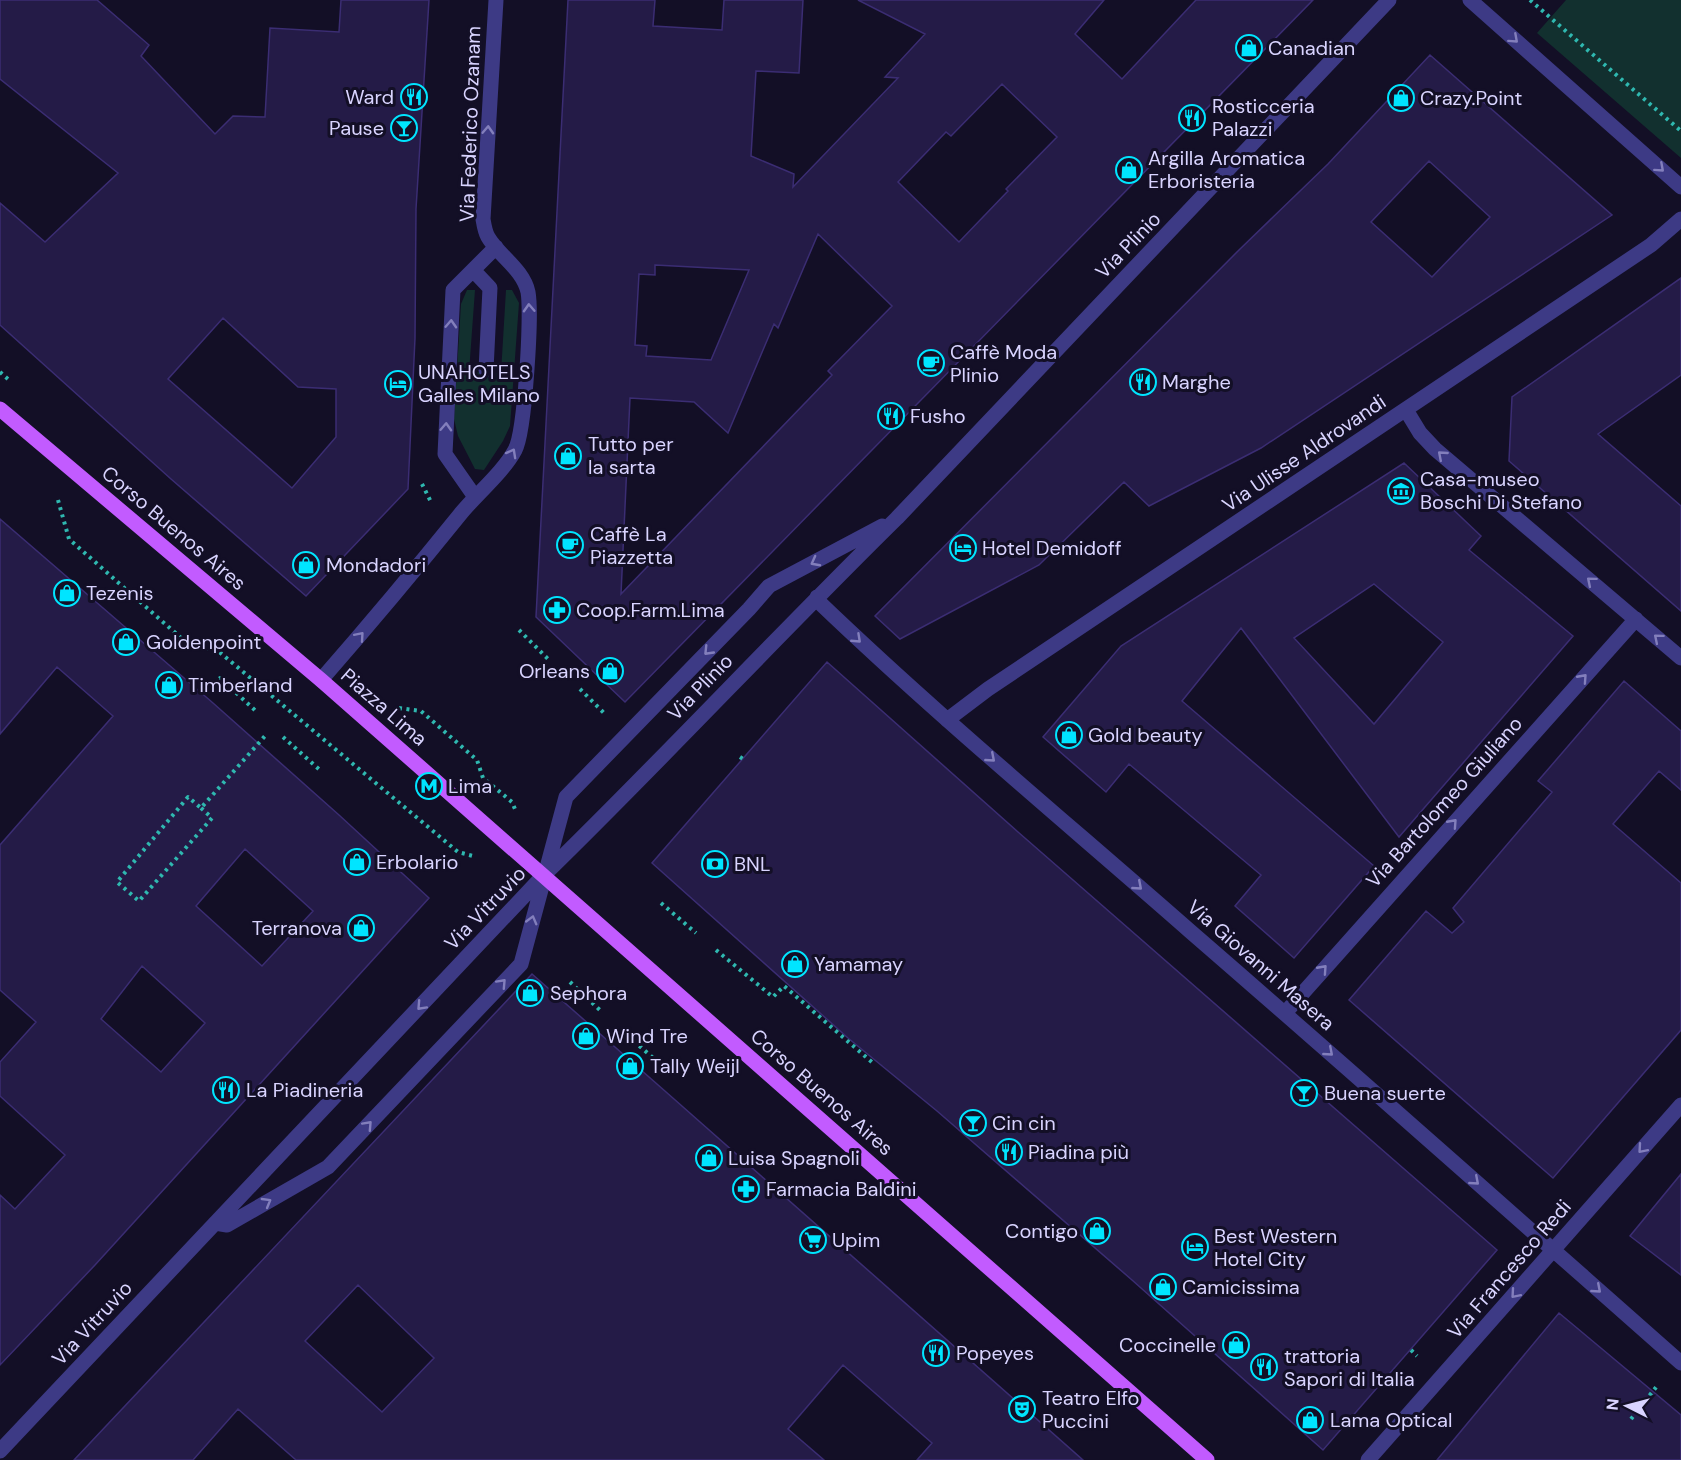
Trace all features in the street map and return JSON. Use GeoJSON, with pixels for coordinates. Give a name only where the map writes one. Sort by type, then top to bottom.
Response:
{"type":"FeatureCollection","features":[{"type":"Feature","properties":{"kind":"main road","name":"Corso Buenos Aires"},"geometry":{"type":"LineString","coordinates":[[0,409],[321,680]]}},
{"type":"Feature","properties":{"kind":"main road","name":"Piazza Lima"},"geometry":{"type":"LineString","coordinates":[[321,680],[545,870]]}},
{"type":"Feature","properties":{"kind":"main road","name":"Corso Buenos Aires"},"geometry":{"type":"LineString","coordinates":[[545,870],[1207,1460]]}},
{"type":"Feature","properties":{"kind":"street","name":"Via Federico Ozanam"},"geometry":{"type":"LineString","coordinates":[[496,0],[483,219],[487,236],[519,275],[527,290],[529,312],[526,366]]}},
{"type":"Feature","properties":{"kind":"street","name":"Via Plinio"},"geometry":{"type":"LineString","coordinates":[[545,870],[597,824],[817,597],[897,518],[1389,0]]}},
{"type":"Feature","properties":{"kind":"street"},"geometry":{"type":"LineString","coordinates":[[1470,0],[1681,187]]}},
{"type":"Feature","properties":{"kind":"street","name":"Via Ulisse Aldrovandi"},"geometry":{"type":"LineString","coordinates":[[947,720],[988,689],[1652,245],[1681,219]]}},
{"type":"Feature","properties":{"kind":"street"},"geometry":{"type":"LineString","coordinates":[[475,497],[445,453],[453,290],[496,247]]}},
{"type":"Feature","properties":{"kind":"street"},"geometry":{"type":"LineString","coordinates":[[473,270],[490,288],[486,370]]}},
{"type":"Feature","properties":{"kind":"street","name":"Piazza Lima"},"geometry":{"type":"LineString","coordinates":[[321,680],[507,462],[516,448],[522,427],[526,366]]}},
{"type":"Feature","properties":{"kind":"street"},"geometry":{"type":"LineString","coordinates":[[1406,410],[1420,433],[1435,449],[1681,657]]}},
{"type":"Feature","properties":{"kind":"street","name":"Via Plinio"},"geometry":{"type":"LineString","coordinates":[[545,870],[566,797],[769,586],[897,518]]}},
{"type":"Feature","properties":{"kind":"street","name":"Via Plinio"},"geometry":{"type":"LineString","coordinates":[[545,870],[867,534]]}},
{"type":"Feature","properties":{"kind":"street","name":"Via Giovanni Masera"},"geometry":{"type":"LineString","coordinates":[[817,597],[820,603],[947,720],[1285,1013],[1681,1363]]}},
{"type":"Feature","properties":{"kind":"street","name":"Via Bartolomeo Giuliano"},"geometry":{"type":"LineString","coordinates":[[1285,1013],[1636,619]]}},
{"type":"Feature","properties":{"kind":"street","name":"Via Vitruvio"},"geometry":{"type":"LineString","coordinates":[[215,1223],[227,1225],[328,1167],[521,964],[545,870]]}},
{"type":"Feature","properties":{"kind":"street","name":"Via Vitruvio"},"geometry":{"type":"LineString","coordinates":[[0,1451],[545,870]]}},
{"type":"Feature","properties":{"kind":"street","name":"Via Francesco Redi"},"geometry":{"type":"LineString","coordinates":[[1368,1460],[1681,1105]]}},
{"type":"Feature","properties":{"kind":"path"},"geometry":{"type":"LineString","coordinates":[[1530,0],[1681,131]]}},
{"type":"Feature","properties":{"kind":"path"},"geometry":{"type":"LineString","coordinates":[[422,484],[432,505]]}},
{"type":"Feature","properties":{"kind":"path"},"geometry":{"type":"LineString","coordinates":[[51,494],[60,501],[69,539],[189,645],[217,650],[458,852],[479,858]]}},
{"type":"Feature","properties":{"kind":"path"},"geometry":{"type":"LineString","coordinates":[[519,630],[548,659]]}},
{"type":"Feature","properties":{"kind":"path"},"geometry":{"type":"LineString","coordinates":[[210,690],[220,678],[258,713]]}},
{"type":"Feature","properties":{"kind":"path"},"geometry":{"type":"LineString","coordinates":[[580,688],[606,714]]}},
{"type":"Feature","properties":{"kind":"path"},"geometry":{"type":"LineString","coordinates":[[201,808],[265,736]]}},
{"type":"Feature","properties":{"kind":"path"},"geometry":{"type":"LineString","coordinates":[[283,737],[322,772]]}},
{"type":"Feature","properties":{"kind":"path"},"geometry":{"type":"LineString","coordinates":[[188,797],[201,808],[212,818],[139,901],[117,882],[188,797]]}},
{"type":"Feature","properties":{"kind":"path"},"geometry":{"type":"LineString","coordinates":[[661,903],[696,933]]}},
{"type":"Feature","properties":{"kind":"path"},"geometry":{"type":"LineString","coordinates":[[716,950],[773,997],[784,986],[874,1064]]}},
{"type":"Feature","properties":{"kind":"path"},"geometry":{"type":"LineString","coordinates":[[570,982],[602,1012]]}},
{"type":"Feature","properties":{"kind":"path"},"geometry":{"type":"LineString","coordinates":[[628,1036],[660,1064]]}},
{"type":"Feature","properties":{"kind":"path"},"geometry":{"type":"LineString","coordinates":[[1411,1350],[1417,1356]]}},
{"type":"Feature","properties":{"kind":"path"},"geometry":{"type":"LineString","coordinates":[[1630,1419],[1658,1386]]}},
{"type":"Feature","properties":{"kind":"green space"},"geometry":{"type":"Polygon","coordinates":[[[1566,0],[1681,0],[1681,158],[1537,33],[1566,0]]]}},
{"type":"Feature","properties":{"kind":"green space"},"geometry":{"type":"Polygon","coordinates":[[[467,290],[475,290],[469,372],[501,373],[506,290],[512,290],[519,303],[510,426],[484,470],[475,469],[458,436],[454,419],[461,304],[467,290]]]}},
{"type":"Feature","properties":{"kind":"building"},"geometry":{"type":"Polygon","coordinates":[[[0,0],[97,0],[149,45],[141,56],[215,134],[233,116],[265,117],[270,28],[339,32],[341,0],[429,0],[416,209],[415,338],[408,489],[306,596],[171,479],[0,325],[0,203],[45,242],[118,173],[0,79],[0,0]],[[223,318],[168,379],[292,488],[336,437],[336,389],[298,387],[223,318]]]}},
{"type":"Feature","properties":{"kind":"building"},"geometry":{"type":"Polygon","coordinates":[[[568,0],[655,0],[653,26],[722,30],[724,0],[803,0],[799,73],[756,71],[751,156],[794,174],[793,187],[898,78],[885,77],[925,34],[858,0],[1104,0],[1075,34],[1122,79],[1196,0],[1313,0],[625,702],[536,617],[568,0]],[[1002,84],[951,136],[946,132],[898,182],[959,242],[1008,191],[1006,189],[1057,137],[1002,84]],[[818,234],[778,328],[774,324],[728,433],[694,402],[630,398],[621,594],[832,375],[828,371],[892,306],[818,234]],[[655,265],[655,275],[639,274],[635,345],[647,346],[646,356],[711,360],[749,270],[655,265]]]}},
{"type":"Feature","properties":{"kind":"building"},"geometry":{"type":"Polygon","coordinates":[[[1430,55],[1612,215],[1261,448],[1149,506],[1124,482],[1039,565],[900,639],[875,616],[1239,250],[1328,164],[1430,55]],[[1429,161],[1371,222],[1432,277],[1490,217],[1429,161]]]}},
{"type":"Feature","properties":{"kind":"building"},"geometry":{"type":"Polygon","coordinates":[[[1681,278],[1681,375],[1598,434],[1681,506],[1681,611],[1509,461],[1512,397],[1681,278]]]}},
{"type":"Feature","properties":{"kind":"building"},"geometry":{"type":"Polygon","coordinates":[[[1404,463],[1481,536],[1469,550],[1573,636],[1399,837],[1241,628],[1182,701],[1374,866],[1294,958],[1235,906],[1261,875],[1129,764],[1106,792],[1043,737],[1121,646],[1404,463]],[[1374,584],[1294,638],[1374,724],[1443,642],[1374,584]]]}},
{"type":"Feature","properties":{"kind":"building"},"geometry":{"type":"Polygon","coordinates":[[[0,519],[213,703],[429,898],[95,1265],[0,1365],[0,1195],[15,1209],[65,1155],[0,1096],[0,1062],[36,1022],[0,990],[0,845],[113,716],[57,667],[0,734],[0,519]],[[245,849],[196,906],[262,966],[313,911],[245,849]],[[142,966],[101,1019],[161,1072],[205,1023],[142,966]]]}},
{"type":"Feature","properties":{"kind":"building"},"geometry":{"type":"Polygon","coordinates":[[[827,662],[1497,1250],[1323,1450],[1132,1280],[937,1111],[848,1038],[652,863],[827,662]]]}},
{"type":"Feature","properties":{"kind":"building"},"geometry":{"type":"Polygon","coordinates":[[[1624,681],[1681,731],[1681,790],[1659,771],[1613,824],[1681,883],[1681,1030],[1553,1178],[1349,1000],[1426,911],[1452,933],[1464,922],[1453,908],[1552,792],[1538,781],[1624,681]]]}},
{"type":"Feature","properties":{"kind":"building"},"geometry":{"type":"Polygon","coordinates":[[[532,974],[1083,1460],[917,1460],[932,1443],[843,1365],[788,1429],[824,1460],[296,1460],[238,1409],[193,1460],[74,1460],[532,974]],[[358,1285],[305,1341],[382,1412],[434,1358],[358,1285]]]}},
{"type":"Feature","properties":{"kind":"building"},"geometry":{"type":"Polygon","coordinates":[[[1681,1174],[1681,1275],[1630,1236],[1681,1174]]]}},
{"type":"Feature","properties":{"kind":"building"},"geometry":{"type":"Polygon","coordinates":[[[1559,1313],[1681,1415],[1681,1460],[1437,1460],[1559,1313]]]}},
{"type":"Feature","properties":{"kind":"place","name":"Canadian"},"geometry":{"type":"Point","coordinates":[1249,48]}},
{"type":"Feature","properties":{"kind":"place","name":"Ward"},"geometry":{"type":"Point","coordinates":[414,97]}},
{"type":"Feature","properties":{"kind":"place","name":"Crazy.Point"},"geometry":{"type":"Point","coordinates":[1401,98]}},
{"type":"Feature","properties":{"kind":"place","name":"Rosticceria Palazzi"},"geometry":{"type":"Point","coordinates":[1192,118]}},
{"type":"Feature","properties":{"kind":"place","name":"Pause"},"geometry":{"type":"Point","coordinates":[404,128]}},
{"type":"Feature","properties":{"kind":"place","name":"Argilla Aromatica Erboristeria"},"geometry":{"type":"Point","coordinates":[1129,170]}},
{"type":"Feature","properties":{"kind":"place","name":"Caffè Moda Plinio"},"geometry":{"type":"Point","coordinates":[931,363]}},
{"type":"Feature","properties":{"kind":"place","name":"Marghe"},"geometry":{"type":"Point","coordinates":[1143,382]}},
{"type":"Feature","properties":{"kind":"place","name":"UNAHOTELS Galles Milano"},"geometry":{"type":"Point","coordinates":[398,384]}},
{"type":"Feature","properties":{"kind":"place","name":"Fusho"},"geometry":{"type":"Point","coordinates":[891,416]}},
{"type":"Feature","properties":{"kind":"place","name":"Tutto per la sarta"},"geometry":{"type":"Point","coordinates":[568,456]}},
{"type":"Feature","properties":{"kind":"place","name":"Casa-museo Boschi Di Stefano"},"geometry":{"type":"Point","coordinates":[1401,491]}},
{"type":"Feature","properties":{"kind":"place","name":"Caffè La Piazzetta"},"geometry":{"type":"Point","coordinates":[570,545]}},
{"type":"Feature","properties":{"kind":"place","name":"Hotel Demidoff"},"geometry":{"type":"Point","coordinates":[963,548]}},
{"type":"Feature","properties":{"kind":"place","name":"Mondadori"},"geometry":{"type":"Point","coordinates":[306,565]}},
{"type":"Feature","properties":{"kind":"place","name":"Tezenis"},"geometry":{"type":"Point","coordinates":[67,593]}},
{"type":"Feature","properties":{"kind":"place","name":"Coop.Farm.Lima"},"geometry":{"type":"Point","coordinates":[557,610]}},
{"type":"Feature","properties":{"kind":"place","name":"Goldenpoint"},"geometry":{"type":"Point","coordinates":[126,642]}},
{"type":"Feature","properties":{"kind":"place","name":"Orleans"},"geometry":{"type":"Point","coordinates":[610,671]}},
{"type":"Feature","properties":{"kind":"place","name":"Timberland"},"geometry":{"type":"Point","coordinates":[169,685]}},
{"type":"Feature","properties":{"kind":"place","name":"Gold beauty"},"geometry":{"type":"Point","coordinates":[1069,735]}},
{"type":"Feature","properties":{"kind":"place","name":"Lima"},"geometry":{"type":"Point","coordinates":[429,786]}},
{"type":"Feature","properties":{"kind":"place","name":"Erbolario"},"geometry":{"type":"Point","coordinates":[357,862]}},
{"type":"Feature","properties":{"kind":"place","name":"BNL"},"geometry":{"type":"Point","coordinates":[715,864]}},
{"type":"Feature","properties":{"kind":"place","name":"Terranova"},"geometry":{"type":"Point","coordinates":[361,928]}},
{"type":"Feature","properties":{"kind":"place","name":"Yamamay"},"geometry":{"type":"Point","coordinates":[795,964]}},
{"type":"Feature","properties":{"kind":"place","name":"Sephora"},"geometry":{"type":"Point","coordinates":[530,993]}},
{"type":"Feature","properties":{"kind":"place","name":"Wind Tre"},"geometry":{"type":"Point","coordinates":[586,1036]}},
{"type":"Feature","properties":{"kind":"place","name":"Tally Weijl"},"geometry":{"type":"Point","coordinates":[630,1066]}},
{"type":"Feature","properties":{"kind":"place","name":"La Piadineria"},"geometry":{"type":"Point","coordinates":[226,1090]}},
{"type":"Feature","properties":{"kind":"place","name":"Buena suerte"},"geometry":{"type":"Point","coordinates":[1304,1093]}},
{"type":"Feature","properties":{"kind":"place","name":"Cin cin"},"geometry":{"type":"Point","coordinates":[973,1123]}},
{"type":"Feature","properties":{"kind":"place","name":"Piadina più"},"geometry":{"type":"Point","coordinates":[1009,1152]}},
{"type":"Feature","properties":{"kind":"place","name":"Luisa Spagnoli"},"geometry":{"type":"Point","coordinates":[709,1158]}},
{"type":"Feature","properties":{"kind":"place","name":"Farmacia Baldini"},"geometry":{"type":"Point","coordinates":[746,1189]}},
{"type":"Feature","properties":{"kind":"place","name":"Contigo"},"geometry":{"type":"Point","coordinates":[1097,1231]}},
{"type":"Feature","properties":{"kind":"place","name":"Upim"},"geometry":{"type":"Point","coordinates":[813,1240]}},
{"type":"Feature","properties":{"kind":"place","name":"Best Western Hotel City"},"geometry":{"type":"Point","coordinates":[1195,1247]}},
{"type":"Feature","properties":{"kind":"place","name":"Camicissima"},"geometry":{"type":"Point","coordinates":[1163,1287]}},
{"type":"Feature","properties":{"kind":"place","name":"Coccinelle"},"geometry":{"type":"Point","coordinates":[1236,1345]}},
{"type":"Feature","properties":{"kind":"place","name":"Popeyes"},"geometry":{"type":"Point","coordinates":[936,1353]}},
{"type":"Feature","properties":{"kind":"place","name":"trattoria Sapori di Italia"},"geometry":{"type":"Point","coordinates":[1264,1367]}},
{"type":"Feature","properties":{"kind":"place","name":"Teatro Elfo Puccini"},"geometry":{"type":"Point","coordinates":[1022,1409]}},
{"type":"Feature","properties":{"kind":"place","name":"Lama Optical"},"geometry":{"type":"Point","coordinates":[1310,1420]}}]}
